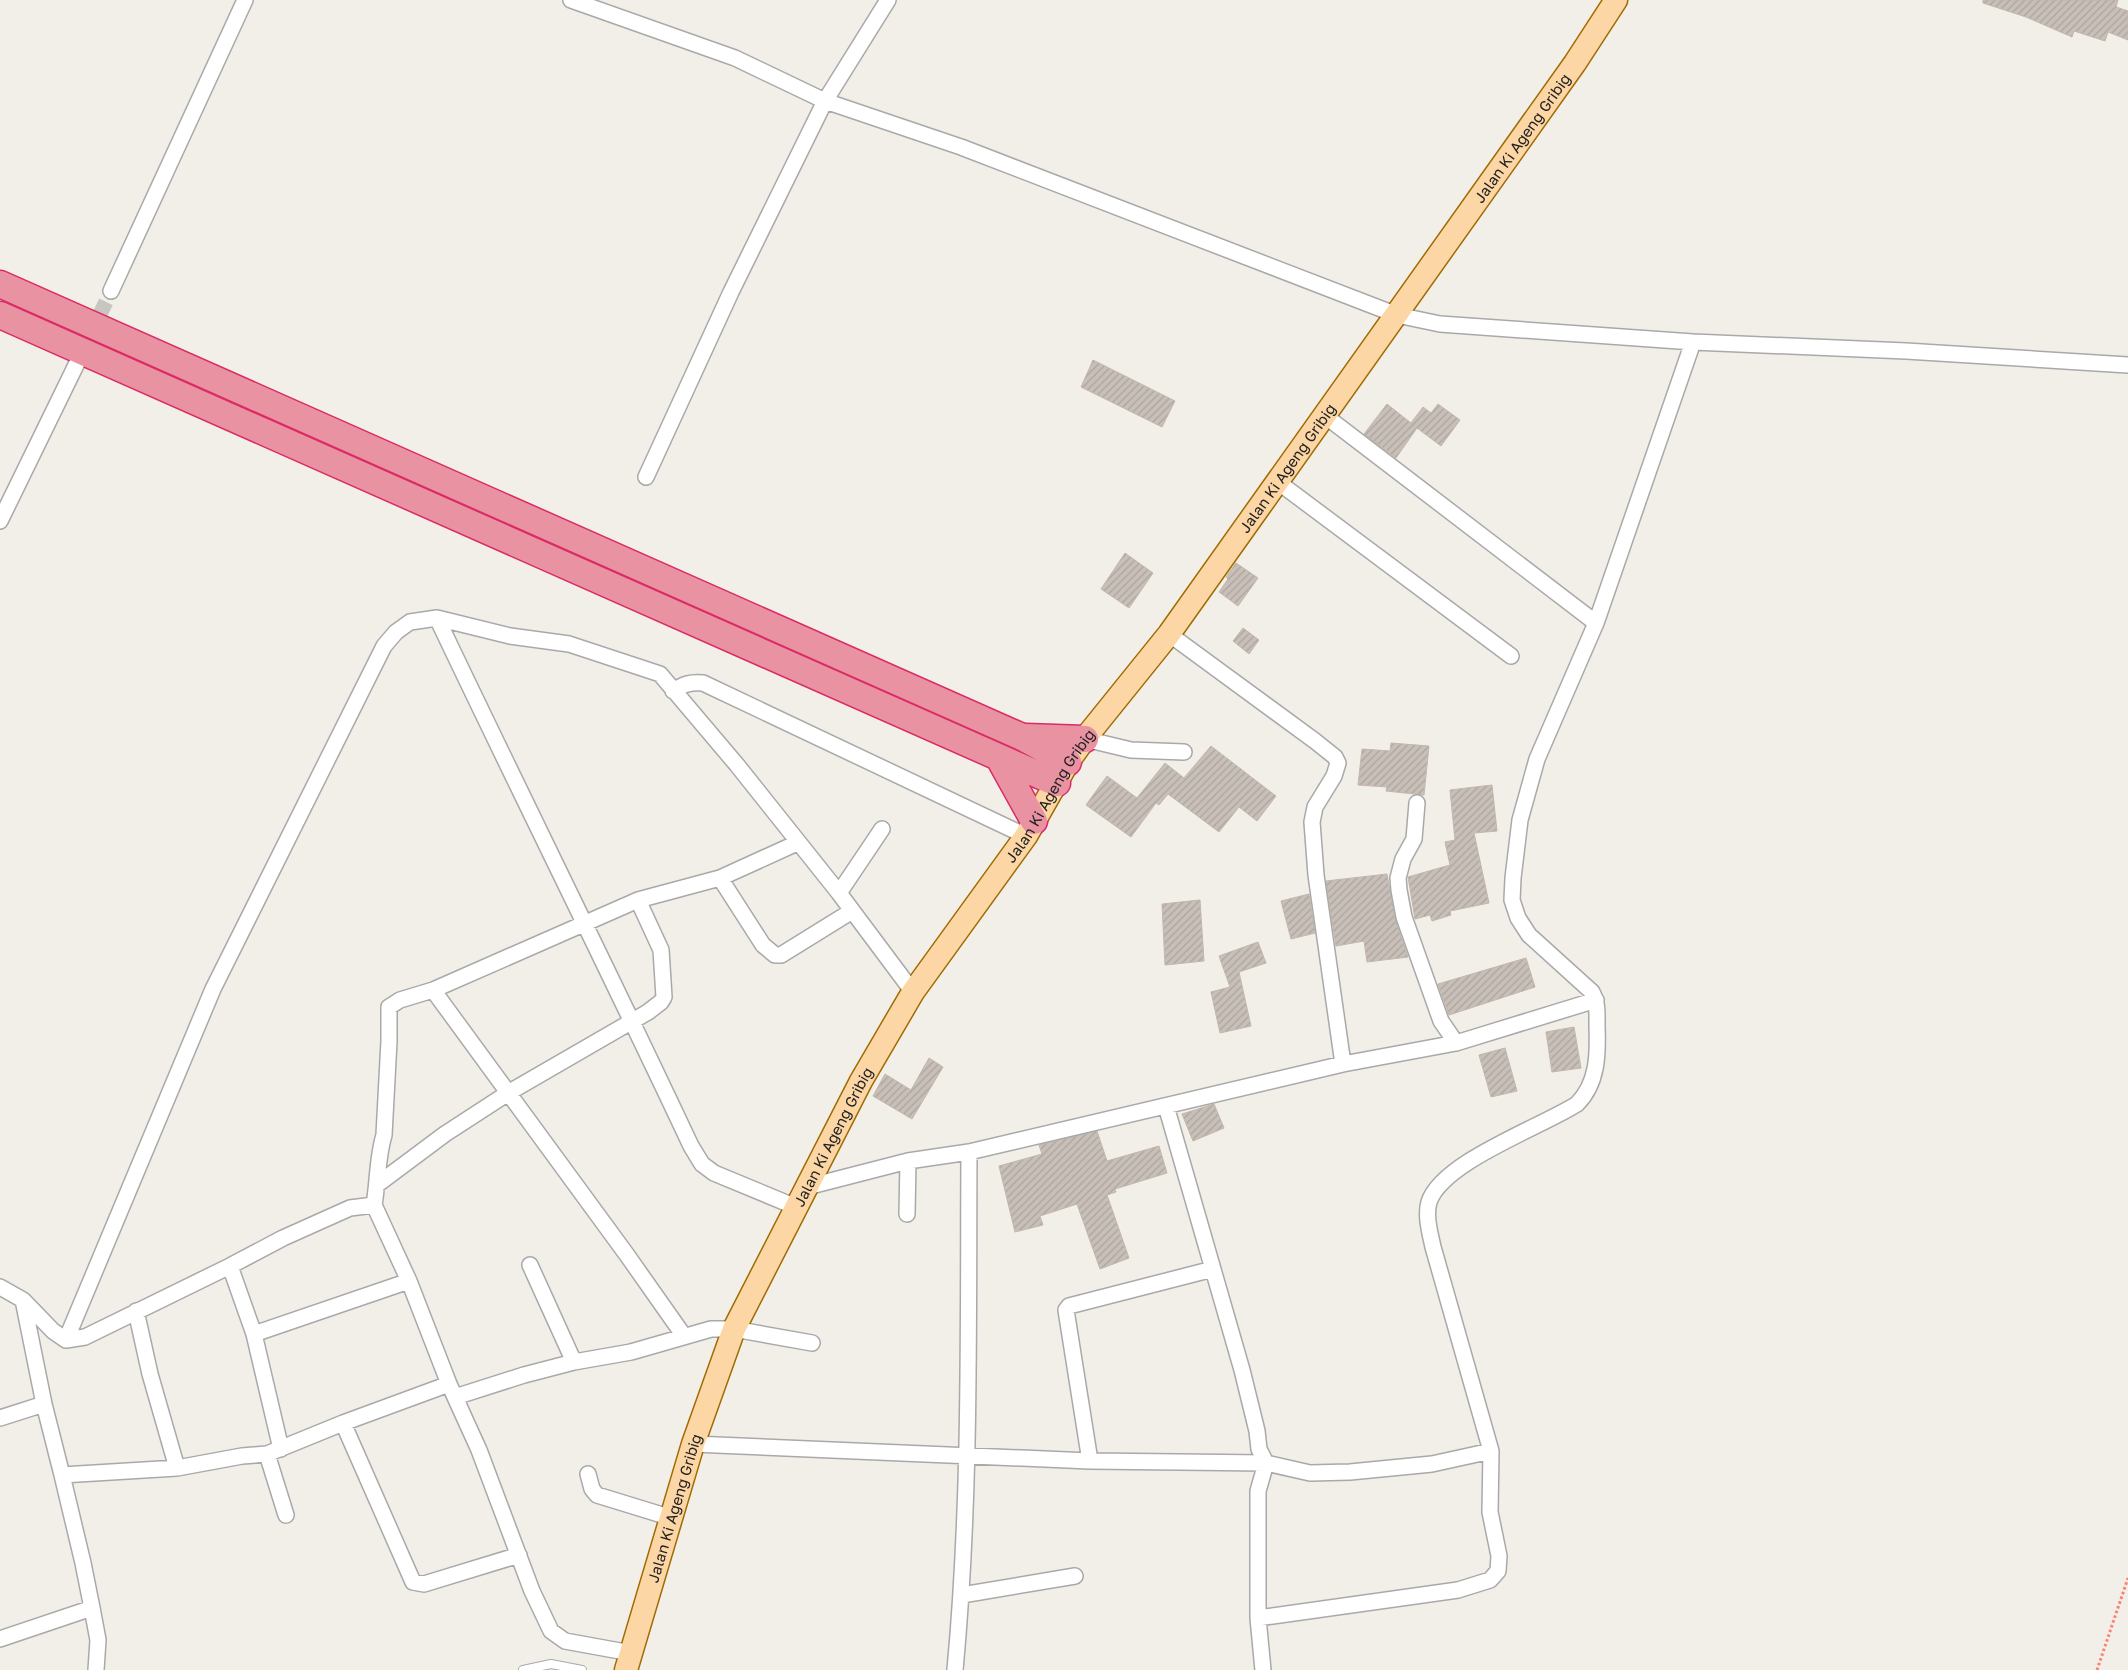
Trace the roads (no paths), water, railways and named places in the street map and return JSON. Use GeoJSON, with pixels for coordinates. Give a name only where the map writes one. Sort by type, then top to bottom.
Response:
{"type":"FeatureCollection","features":[{"type":"Feature","properties":{"kind":"highway"},"geometry":{"type":"LineString","coordinates":[[0,284],[1020,736],[1063,773]]}},
{"type":"Feature","properties":{"kind":"highway"},"geometry":{"type":"LineString","coordinates":[[0,315],[999,758],[1063,773]]}},
{"type":"Feature","properties":{"kind":"highway"},"geometry":{"type":"LineString","coordinates":[[1020,736],[1085,739]]}},
{"type":"Feature","properties":{"kind":"highway"},"geometry":{"type":"LineString","coordinates":[[999,758],[1030,828]]}},
{"type":"Feature","properties":{"kind":"main road","name":"Jalan Ki Ageng Gribig"},"geometry":{"type":"LineString","coordinates":[[629,1661],[693,1444],[734,1329],[861,1081],[913,992],[1030,828],[1085,739],[1169,634],[1575,63],[1616,0]]}},
{"type":"Feature","properties":{"kind":"street"},"geometry":{"type":"LineString","coordinates":[[111,291],[245,0]]}},
{"type":"Feature","properties":{"kind":"street"},"geometry":{"type":"LineString","coordinates":[[572,0],[735,58],[825,102],[961,147],[1397,315],[1440,324],[1693,342],[1906,351],[2128,365]]}},
{"type":"Feature","properties":{"kind":"street"},"geometry":{"type":"LineString","coordinates":[[646,477],[730,292],[825,102],[888,0]]}},
{"type":"Feature","properties":{"kind":"street"},"geometry":{"type":"LineString","coordinates":[[1258,1618],[1470,1587],[1490,1580],[1495,1576],[1500,1564],[1490,1512],[1491,1451],[1433,1247],[1427,1213],[1429,1202],[1440,1184],[1451,1173],[1566,1111],[1584,1097],[1594,1074],[1598,1052],[1596,1000],[1592,992],[1529,935],[1518,918],[1512,900],[1512,878],[1520,820],[1537,759],[1596,623],[1693,342]]}},
{"type":"Feature","properties":{"kind":"street"},"geometry":{"type":"LineString","coordinates":[[0,521],[78,361]]}},
{"type":"Feature","properties":{"kind":"street"},"geometry":{"type":"LineString","coordinates":[[1324,415],[1596,623]]}},
{"type":"Feature","properties":{"kind":"street"},"geometry":{"type":"LineString","coordinates":[[1278,482],[1511,656]]}},
{"type":"Feature","properties":{"kind":"street"},"geometry":{"type":"LineString","coordinates":[[437,618],[523,799],[586,924],[691,1146],[702,1164],[714,1173],[796,1207]]}},
{"type":"Feature","properties":{"kind":"street"},"geometry":{"type":"LineString","coordinates":[[66,1340],[212,989],[384,646],[396,632],[410,622],[437,618],[510,636],[569,644],[639,668],[650,669],[660,674],[737,765],[797,843],[839,893],[913,992]]}},
{"type":"Feature","properties":{"kind":"street"},"geometry":{"type":"LineString","coordinates":[[1169,634],[1315,741],[1337,760],[1338,768],[1316,807],[1312,822],[1316,875],[1344,1064]]}},
{"type":"Feature","properties":{"kind":"street"},"geometry":{"type":"LineString","coordinates":[[673,691],[684,684],[692,682],[703,683],[1030,828]]}},
{"type":"Feature","properties":{"kind":"street"},"geometry":{"type":"LineString","coordinates":[[1085,739],[1131,750],[1184,752]]}},
{"type":"Feature","properties":{"kind":"street"},"geometry":{"type":"LineString","coordinates":[[1417,804],[1414,839],[1403,859],[1398,878],[1399,890],[1404,917],[1441,1021],[1456,1043]]}},
{"type":"Feature","properties":{"kind":"street"},"geometry":{"type":"LineString","coordinates":[[839,893],[882,829]]}},
{"type":"Feature","properties":{"kind":"street"},"geometry":{"type":"LineString","coordinates":[[629,1661],[565,1641],[551,1631],[542,1614],[479,1450],[452,1390],[409,1281],[374,1205],[378,1184],[380,1147],[384,1135],[390,1041],[389,1007],[400,1000],[433,990],[638,900],[720,878],[797,843]]}},
{"type":"Feature","properties":{"kind":"street"},"geometry":{"type":"LineString","coordinates":[[720,878],[763,945],[775,955],[781,955],[852,911]]}},
{"type":"Feature","properties":{"kind":"street"},"geometry":{"type":"LineString","coordinates":[[378,1184],[445,1134],[508,1093],[632,1021],[661,1002],[664,997],[661,950],[638,900]]}},
{"type":"Feature","properties":{"kind":"street"},"geometry":{"type":"LineString","coordinates":[[433,990],[684,1336]]}},
{"type":"Feature","properties":{"kind":"street"},"geometry":{"type":"LineString","coordinates":[[807,1187],[908,1161],[969,1152],[1344,1064],[1456,1043],[1596,1000]]}},
{"type":"Feature","properties":{"kind":"street"},"geometry":{"type":"LineString","coordinates":[[1166,1106],[1252,1410],[1260,1448],[1266,1463],[1258,1491],[1258,1618],[1264,1670]]}},
{"type":"Feature","properties":{"kind":"street"},"geometry":{"type":"LineString","coordinates":[[955,1670],[962,1595],[968,1456],[969,1152]]}},
{"type":"Feature","properties":{"kind":"street"},"geometry":{"type":"LineString","coordinates":[[907,1214],[908,1161]]}},
{"type":"Feature","properties":{"kind":"street"},"geometry":{"type":"LineString","coordinates":[[0,1287],[23,1300],[53,1331],[66,1340],[86,1336],[283,1238],[350,1208],[374,1205]]}},
{"type":"Feature","properties":{"kind":"street"},"geometry":{"type":"LineString","coordinates":[[530,1265],[574,1362]]}},
{"type":"Feature","properties":{"kind":"street"},"geometry":{"type":"LineString","coordinates":[[230,1266],[254,1334],[286,1514]]}},
{"type":"Feature","properties":{"kind":"street"},"geometry":{"type":"LineString","coordinates":[[1090,1461],[1066,1310],[1069,1306],[1213,1269]]}},
{"type":"Feature","properties":{"kind":"street"},"geometry":{"type":"LineString","coordinates":[[254,1334],[409,1281]]}},
{"type":"Feature","properties":{"kind":"street"},"geometry":{"type":"LineString","coordinates":[[23,1300],[44,1404],[83,1563],[92,1608],[98,1640],[96,1670]]}},
{"type":"Feature","properties":{"kind":"street"},"geometry":{"type":"LineString","coordinates":[[136,1311],[150,1374],[177,1468]]}},
{"type":"Feature","properties":{"kind":"street"},"geometry":{"type":"LineString","coordinates":[[62,1475],[177,1468],[274,1451],[343,1422],[452,1390],[574,1362],[631,1352],[711,1329],[734,1329],[812,1343]]}},
{"type":"Feature","properties":{"kind":"street"},"geometry":{"type":"LineString","coordinates":[[0,1418],[44,1404]]}},
{"type":"Feature","properties":{"kind":"street"},"geometry":{"type":"LineString","coordinates":[[343,1422],[413,1582],[424,1584],[519,1555]]}},
{"type":"Feature","properties":{"kind":"street"},"geometry":{"type":"LineString","coordinates":[[693,1444],[1090,1461],[1266,1463],[1310,1473],[1350,1472],[1432,1464],[1491,1451]]}},
{"type":"Feature","properties":{"kind":"street"},"geometry":{"type":"LineString","coordinates":[[588,1474],[592,1489],[597,1495],[672,1518]]}},
{"type":"Feature","properties":{"kind":"street"},"geometry":{"type":"LineString","coordinates":[[962,1595],[1075,1576]]}},
{"type":"Feature","properties":{"kind":"street"},"geometry":{"type":"LineString","coordinates":[[0,1639],[92,1608]]}},
{"type":"Feature","properties":{"kind":"lane"},"geometry":{"type":"LineString","coordinates":[[523,1670],[551,1664],[582,1670]]}},
{"type":"Feature","properties":{"kind":"tunnel"},"geometry":{"type":"LineString","coordinates":[[80,357],[111,291]]}}]}
